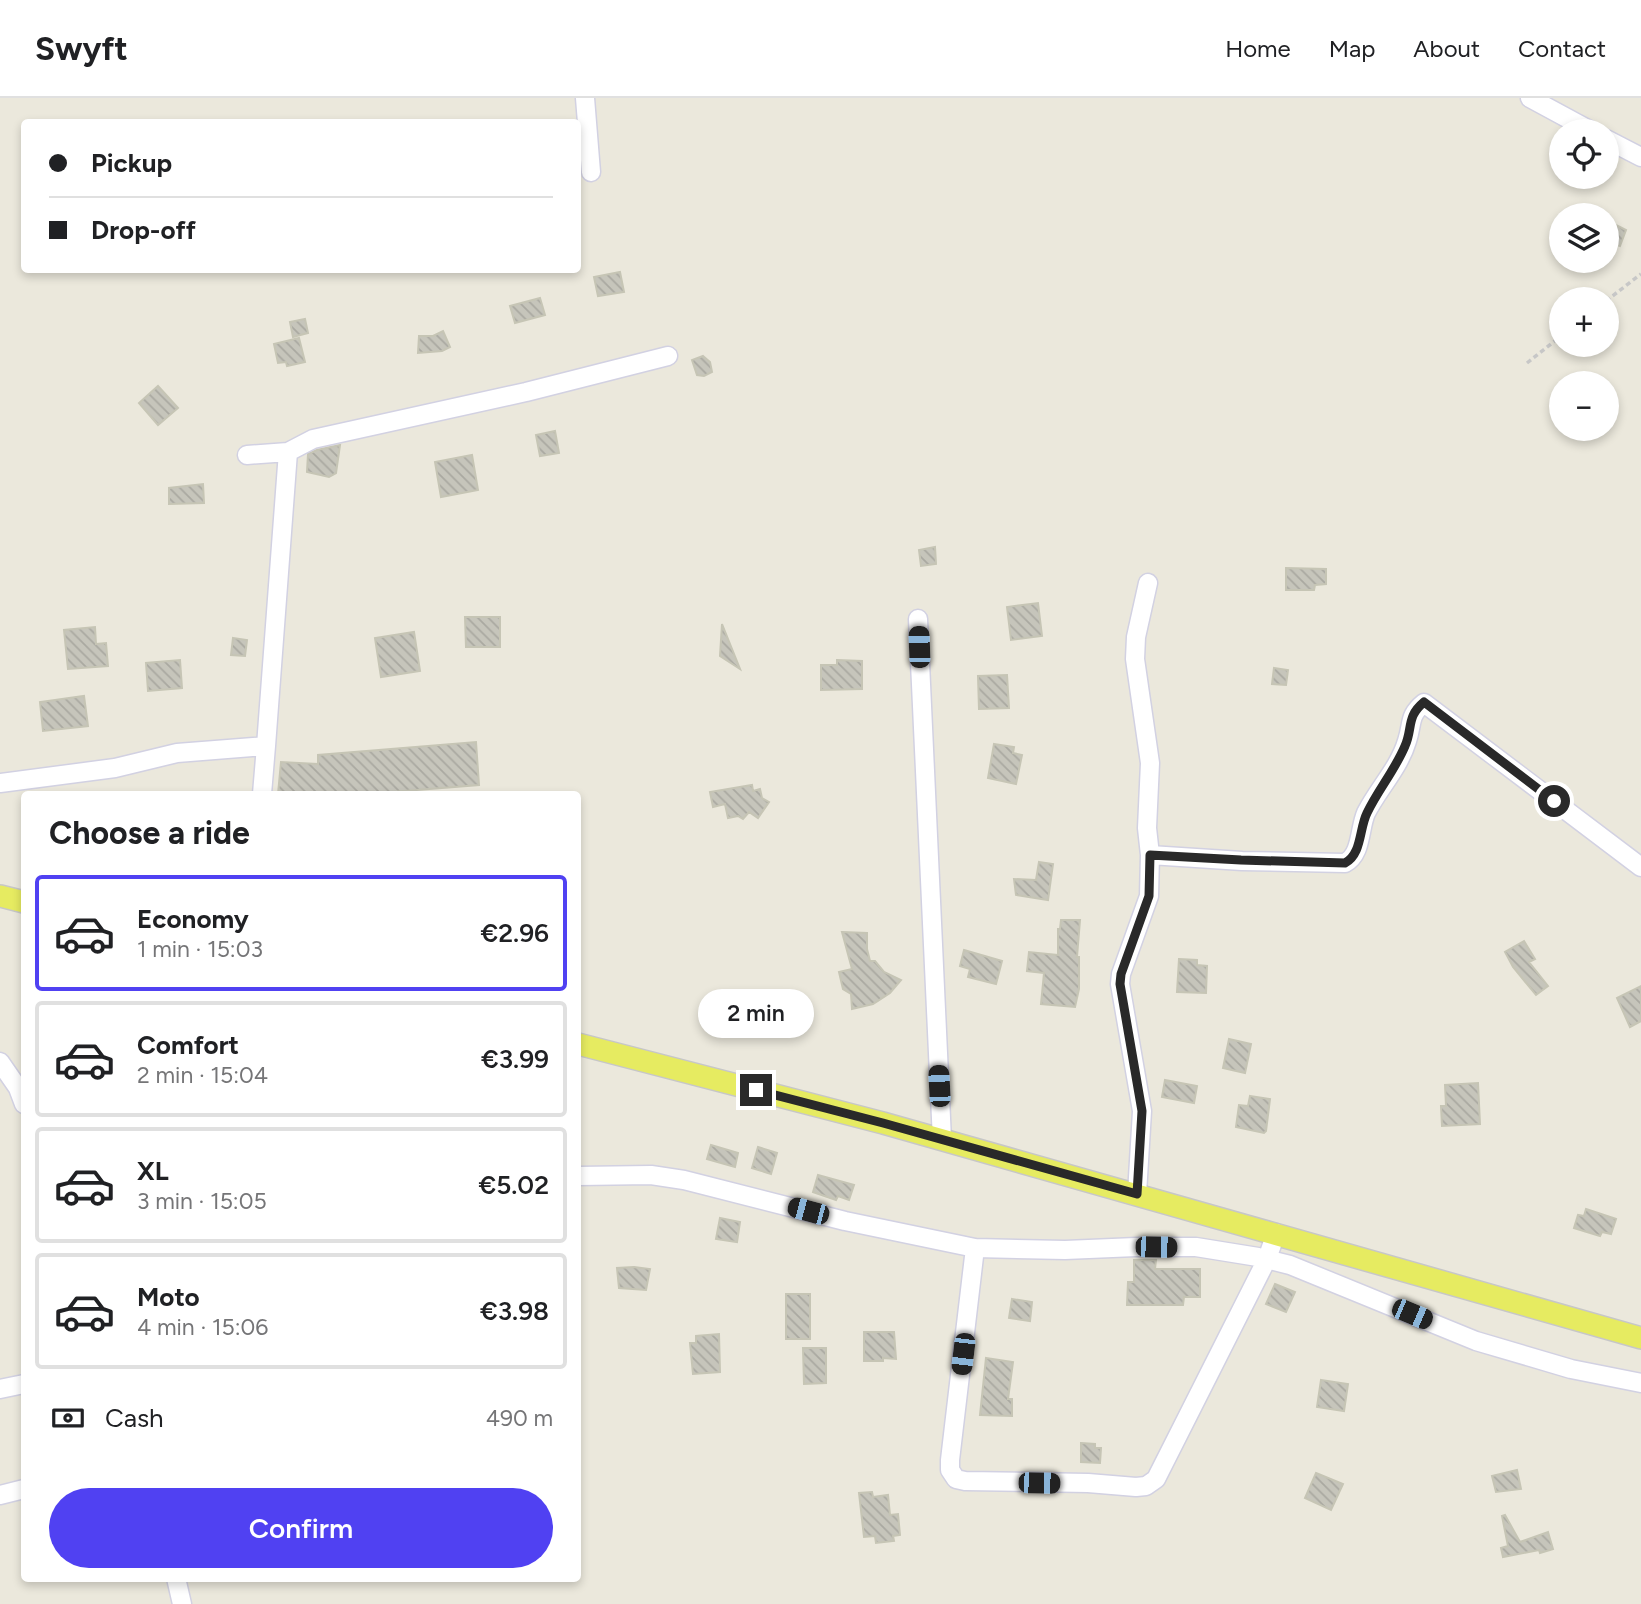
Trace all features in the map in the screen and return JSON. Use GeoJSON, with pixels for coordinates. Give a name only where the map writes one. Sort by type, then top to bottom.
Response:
{"type":"FeatureCollection","features":[{"type":"Feature","properties":{"kind":"main road"},"geometry":{"type":"LineString","coordinates":[[0,896],[21,901]]}},
{"type":"Feature","properties":{"kind":"main road"},"geometry":{"type":"LineString","coordinates":[[581,1045],[942,1140],[1641,1338]]}},
{"type":"Feature","properties":{"kind":"street"},"geometry":{"type":"LineString","coordinates":[[585,98],[591,172]]}},
{"type":"Feature","properties":{"kind":"street"},"geometry":{"type":"LineString","coordinates":[[1530,98],[1569,119]]}},
{"type":"Feature","properties":{"kind":"street"},"geometry":{"type":"LineString","coordinates":[[1619,146],[1641,157]]}},
{"type":"Feature","properties":{"kind":"street"},"geometry":{"type":"LineString","coordinates":[[247,454],[288,452],[313,439],[526,392],[668,356]]}},
{"type":"Feature","properties":{"kind":"street"},"geometry":{"type":"LineString","coordinates":[[262,791],[288,452]]}},
{"type":"Feature","properties":{"kind":"street"},"geometry":{"type":"LineString","coordinates":[[1137,1194],[1141,1102],[1120,984],[1121,974],[1149,896],[1150,855],[1147,828],[1150,763],[1135,659],[1136,637],[1148,583]]}},
{"type":"Feature","properties":{"kind":"street"},"geometry":{"type":"LineString","coordinates":[[918,619],[942,1140]]}},
{"type":"Feature","properties":{"kind":"street"},"geometry":{"type":"LineString","coordinates":[[1150,855],[1345,863],[1355,853],[1366,814],[1403,751],[1414,711],[1424,702],[1641,867]]}},
{"type":"Feature","properties":{"kind":"street"},"geometry":{"type":"LineString","coordinates":[[0,783],[115,768],[177,753],[266,746]]}},
{"type":"Feature","properties":{"kind":"street"},"geometry":{"type":"LineString","coordinates":[[0,1062],[21,1096]]}},
{"type":"Feature","properties":{"kind":"street"},"geometry":{"type":"LineString","coordinates":[[581,1176],[651,1175],[684,1180],[845,1221],[975,1248],[1066,1250],[1196,1247],[1266,1259],[1290,1265],[1476,1341],[1571,1369],[1641,1383]]}},
{"type":"Feature","properties":{"kind":"street"},"geometry":{"type":"LineString","coordinates":[[975,1248],[950,1460],[950,1470],[956,1479],[1136,1487],[1146,1486],[1156,1479],[1266,1259],[1276,1233]]}},
{"type":"Feature","properties":{"kind":"street"},"geometry":{"type":"LineString","coordinates":[[0,1389],[21,1385]]}},
{"type":"Feature","properties":{"kind":"street"},"geometry":{"type":"LineString","coordinates":[[0,1495],[21,1490]]}},
{"type":"Feature","properties":{"kind":"street"},"geometry":{"type":"LineString","coordinates":[[177,1582],[182,1604]]}},
{"type":"Feature","properties":{"kind":"path"},"geometry":{"type":"LineString","coordinates":[[1619,291],[1641,274]]}},
{"type":"Feature","properties":{"kind":"path"},"geometry":{"type":"LineString","coordinates":[[1527,363],[1549,346]]}},
{"type":"Feature","properties":{"kind":"building"},"geometry":{"type":"Polygon","coordinates":[[[1619,226],[1626,230],[1619,246],[1619,226]]]}},
{"type":"Feature","properties":{"kind":"building"},"geometry":{"type":"Polygon","coordinates":[[[620,272],[624,292],[598,296],[594,277],[620,272]]]}},
{"type":"Feature","properties":{"kind":"building"},"geometry":{"type":"Polygon","coordinates":[[[540,298],[545,315],[515,323],[510,306],[540,298]]]}},
{"type":"Feature","properties":{"kind":"building"},"geometry":{"type":"Polygon","coordinates":[[[305,319],[308,333],[293,337],[290,322],[305,319]]]}},
{"type":"Feature","properties":{"kind":"building"},"geometry":{"type":"Polygon","coordinates":[[[443,331],[450,347],[442,351],[418,353],[419,336],[433,336],[443,331]]]}},
{"type":"Feature","properties":{"kind":"building"},"geometry":{"type":"Polygon","coordinates":[[[299,338],[305,362],[287,366],[286,362],[278,363],[274,344],[299,338]]]}},
{"type":"Feature","properties":{"kind":"building"},"geometry":{"type":"Polygon","coordinates":[[[703,356],[710,362],[712,372],[704,376],[697,375],[692,360],[703,356]]]}},
{"type":"Feature","properties":{"kind":"building"},"geometry":{"type":"Polygon","coordinates":[[[158,386],[178,408],[158,425],[139,403],[158,386]]]}},
{"type":"Feature","properties":{"kind":"building"},"geometry":{"type":"Polygon","coordinates":[[[555,431],[559,453],[540,456],[536,435],[555,431]]]}},
{"type":"Feature","properties":{"kind":"building"},"geometry":{"type":"Polygon","coordinates":[[[340,445],[336,473],[329,477],[307,472],[308,454],[340,445]]]}},
{"type":"Feature","properties":{"kind":"building"},"geometry":{"type":"Polygon","coordinates":[[[472,455],[478,490],[441,497],[435,462],[472,455]]]}},
{"type":"Feature","properties":{"kind":"building"},"geometry":{"type":"Polygon","coordinates":[[[203,484],[204,503],[169,504],[169,488],[203,484]]]}},
{"type":"Feature","properties":{"kind":"building"},"geometry":{"type":"Polygon","coordinates":[[[935,547],[936,564],[921,566],[919,550],[935,547]]]}},
{"type":"Feature","properties":{"kind":"building"},"geometry":{"type":"Polygon","coordinates":[[[1286,568],[1326,569],[1326,584],[1315,585],[1314,590],[1286,590],[1286,568]]]}},
{"type":"Feature","properties":{"kind":"building"},"geometry":{"type":"Polygon","coordinates":[[[1038,603],[1042,636],[1011,640],[1007,607],[1038,603]]]}},
{"type":"Feature","properties":{"kind":"building"},"geometry":{"type":"Polygon","coordinates":[[[465,617],[500,617],[500,647],[466,647],[465,617]]]}},
{"type":"Feature","properties":{"kind":"building"},"geometry":{"type":"Polygon","coordinates":[[[722,624],[740,669],[720,656],[722,624]]]}},
{"type":"Feature","properties":{"kind":"building"},"geometry":{"type":"Polygon","coordinates":[[[95,627],[96,644],[106,643],[108,666],[68,669],[64,630],[95,627]]]}},
{"type":"Feature","properties":{"kind":"building"},"geometry":{"type":"Polygon","coordinates":[[[414,632],[420,671],[381,677],[375,638],[414,632]]]}},
{"type":"Feature","properties":{"kind":"building"},"geometry":{"type":"Polygon","coordinates":[[[233,638],[247,640],[245,656],[231,655],[233,638]]]}},
{"type":"Feature","properties":{"kind":"building"},"geometry":{"type":"Polygon","coordinates":[[[180,660],[182,688],[148,691],[146,663],[180,660]]]}},
{"type":"Feature","properties":{"kind":"building"},"geometry":{"type":"Polygon","coordinates":[[[837,660],[862,661],[862,689],[821,690],[821,665],[837,665],[837,660]]]}},
{"type":"Feature","properties":{"kind":"building"},"geometry":{"type":"Polygon","coordinates":[[[1274,668],[1288,670],[1286,685],[1272,684],[1274,668]]]}},
{"type":"Feature","properties":{"kind":"building"},"geometry":{"type":"Polygon","coordinates":[[[1007,675],[1009,708],[979,709],[978,676],[1007,675]]]}},
{"type":"Feature","properties":{"kind":"building"},"geometry":{"type":"Polygon","coordinates":[[[84,696],[88,726],[43,731],[40,702],[84,696]]]}},
{"type":"Feature","properties":{"kind":"building"},"geometry":{"type":"Polygon","coordinates":[[[476,742],[479,785],[404,791],[278,791],[281,762],[318,764],[318,755],[476,742]]]}},
{"type":"Feature","properties":{"kind":"building"},"geometry":{"type":"Polygon","coordinates":[[[994,744],[1014,747],[1013,753],[1022,755],[1016,784],[988,778],[994,744]]]}},
{"type":"Feature","properties":{"kind":"building"},"geometry":{"type":"Polygon","coordinates":[[[752,785],[753,791],[760,789],[762,798],[769,802],[758,818],[749,812],[743,819],[738,816],[728,818],[725,804],[713,807],[710,792],[752,785]]]}},
{"type":"Feature","properties":{"kind":"building"},"geometry":{"type":"Polygon","coordinates":[[[1039,862],[1053,864],[1048,900],[1016,895],[1014,879],[1036,880],[1039,862]]]}},
{"type":"Feature","properties":{"kind":"building"},"geometry":{"type":"Polygon","coordinates":[[[1061,920],[1080,920],[1077,957],[1079,989],[1075,1007],[1041,1004],[1044,973],[1027,971],[1029,952],[1058,955],[1058,929],[1061,920]]]}},
{"type":"Feature","properties":{"kind":"building"},"geometry":{"type":"Polygon","coordinates":[[[842,932],[867,933],[870,961],[875,961],[884,972],[901,980],[890,993],[873,1004],[852,1009],[851,994],[843,989],[839,972],[852,969],[842,932]]]}},
{"type":"Feature","properties":{"kind":"building"},"geometry":{"type":"Polygon","coordinates":[[[1524,941],[1535,959],[1529,962],[1548,986],[1536,995],[1513,967],[1505,952],[1524,941]]]}},
{"type":"Feature","properties":{"kind":"building"},"geometry":{"type":"Polygon","coordinates":[[[964,950],[1002,961],[996,984],[968,977],[970,969],[960,966],[964,950]]]}},
{"type":"Feature","properties":{"kind":"building"},"geometry":{"type":"Polygon","coordinates":[[[1179,959],[1197,960],[1197,965],[1207,966],[1206,993],[1177,992],[1179,959]]]}},
{"type":"Feature","properties":{"kind":"building"},"geometry":{"type":"Polygon","coordinates":[[[1641,986],[1641,1021],[1630,1027],[1617,998],[1641,986]]]}},
{"type":"Feature","properties":{"kind":"building"},"geometry":{"type":"Polygon","coordinates":[[[1229,1039],[1251,1044],[1245,1073],[1223,1068],[1229,1039]]]}},
{"type":"Feature","properties":{"kind":"building"},"geometry":{"type":"Polygon","coordinates":[[[1165,1080],[1197,1086],[1194,1103],[1162,1097],[1165,1080]]]}},
{"type":"Feature","properties":{"kind":"building"},"geometry":{"type":"Polygon","coordinates":[[[1478,1083],[1480,1124],[1442,1126],[1441,1106],[1446,1106],[1445,1085],[1478,1083]]]}},
{"type":"Feature","properties":{"kind":"building"},"geometry":{"type":"Polygon","coordinates":[[[1250,1096],[1270,1099],[1264,1133],[1236,1127],[1239,1105],[1248,1106],[1250,1096]]]}},
{"type":"Feature","properties":{"kind":"building"},"geometry":{"type":"Polygon","coordinates":[[[711,1145],[738,1153],[735,1167],[707,1159],[711,1145]]]}},
{"type":"Feature","properties":{"kind":"building"},"geometry":{"type":"Polygon","coordinates":[[[758,1147],[777,1153],[771,1174],[752,1168],[758,1147]]]}},
{"type":"Feature","properties":{"kind":"building"},"geometry":{"type":"Polygon","coordinates":[[[818,1175],[854,1185],[849,1200],[838,1196],[836,1200],[813,1192],[818,1175]]]}},
{"type":"Feature","properties":{"kind":"building"},"geometry":{"type":"Polygon","coordinates":[[[1586,1209],[1616,1219],[1611,1234],[1602,1232],[1600,1236],[1574,1228],[1578,1215],[1584,1216],[1586,1209]]]}},
{"type":"Feature","properties":{"kind":"building"},"geometry":{"type":"Polygon","coordinates":[[[720,1218],[740,1222],[737,1242],[716,1239],[720,1218]]]}},
{"type":"Feature","properties":{"kind":"building"},"geometry":{"type":"Polygon","coordinates":[[[1134,1260],[1156,1260],[1155,1269],[1200,1269],[1200,1297],[1184,1297],[1183,1305],[1127,1305],[1128,1282],[1134,1282],[1134,1260]]]}},
{"type":"Feature","properties":{"kind":"building"},"geometry":{"type":"Polygon","coordinates":[[[617,1268],[650,1269],[646,1290],[619,1288],[617,1268]]]}},
{"type":"Feature","properties":{"kind":"building"},"geometry":{"type":"Polygon","coordinates":[[[1275,1284],[1295,1292],[1286,1312],[1266,1304],[1275,1284]]]}},
{"type":"Feature","properties":{"kind":"building"},"geometry":{"type":"Polygon","coordinates":[[[786,1294],[810,1294],[810,1339],[786,1339],[786,1294]]]}},
{"type":"Feature","properties":{"kind":"building"},"geometry":{"type":"Polygon","coordinates":[[[1012,1299],[1032,1302],[1030,1321],[1009,1318],[1012,1299]]]}},
{"type":"Feature","properties":{"kind":"building"},"geometry":{"type":"Polygon","coordinates":[[[864,1332],[894,1332],[896,1359],[864,1361],[864,1332]]]}},
{"type":"Feature","properties":{"kind":"building"},"geometry":{"type":"Polygon","coordinates":[[[719,1334],[720,1372],[693,1374],[690,1343],[696,1343],[696,1336],[719,1334]]]}},
{"type":"Feature","properties":{"kind":"building"},"geometry":{"type":"Polygon","coordinates":[[[803,1348],[826,1348],[826,1383],[804,1384],[803,1348]]]}},
{"type":"Feature","properties":{"kind":"building"},"geometry":{"type":"Polygon","coordinates":[[[986,1358],[1013,1362],[1008,1399],[1012,1399],[1012,1416],[980,1415],[986,1358]]]}},
{"type":"Feature","properties":{"kind":"building"},"geometry":{"type":"Polygon","coordinates":[[[1321,1380],[1348,1384],[1344,1411],[1317,1407],[1321,1380]]]}},
{"type":"Feature","properties":{"kind":"building"},"geometry":{"type":"Polygon","coordinates":[[[1081,1443],[1095,1444],[1095,1448],[1101,1448],[1100,1463],[1081,1462],[1081,1443]]]}},
{"type":"Feature","properties":{"kind":"building"},"geometry":{"type":"Polygon","coordinates":[[[1517,1470],[1521,1489],[1496,1492],[1492,1476],[1517,1470]]]}},
{"type":"Feature","properties":{"kind":"building"},"geometry":{"type":"Polygon","coordinates":[[[1316,1473],[1343,1484],[1331,1510],[1305,1498],[1316,1473]]]}},
{"type":"Feature","properties":{"kind":"building"},"geometry":{"type":"Polygon","coordinates":[[[872,1492],[873,1497],[888,1495],[890,1515],[898,1514],[900,1535],[893,1536],[894,1541],[876,1543],[875,1536],[864,1537],[859,1493],[872,1492]]]}},
{"type":"Feature","properties":{"kind":"building"},"geometry":{"type":"Polygon","coordinates":[[[1505,1515],[1520,1542],[1548,1532],[1553,1549],[1503,1557],[1501,1548],[1508,1546],[1502,1516],[1505,1515]]]}},
{"type":"Feature","properties":{"kind":"route"},"geometry":{"type":"LineString","coordinates":[[756,1090],[1137,1194],[1142,1111],[1120,984],[1121,974],[1149,896],[1150,855],[1345,863],[1355,853],[1366,814],[1408,740],[1414,711],[1424,702],[1554,801]]}}]}
